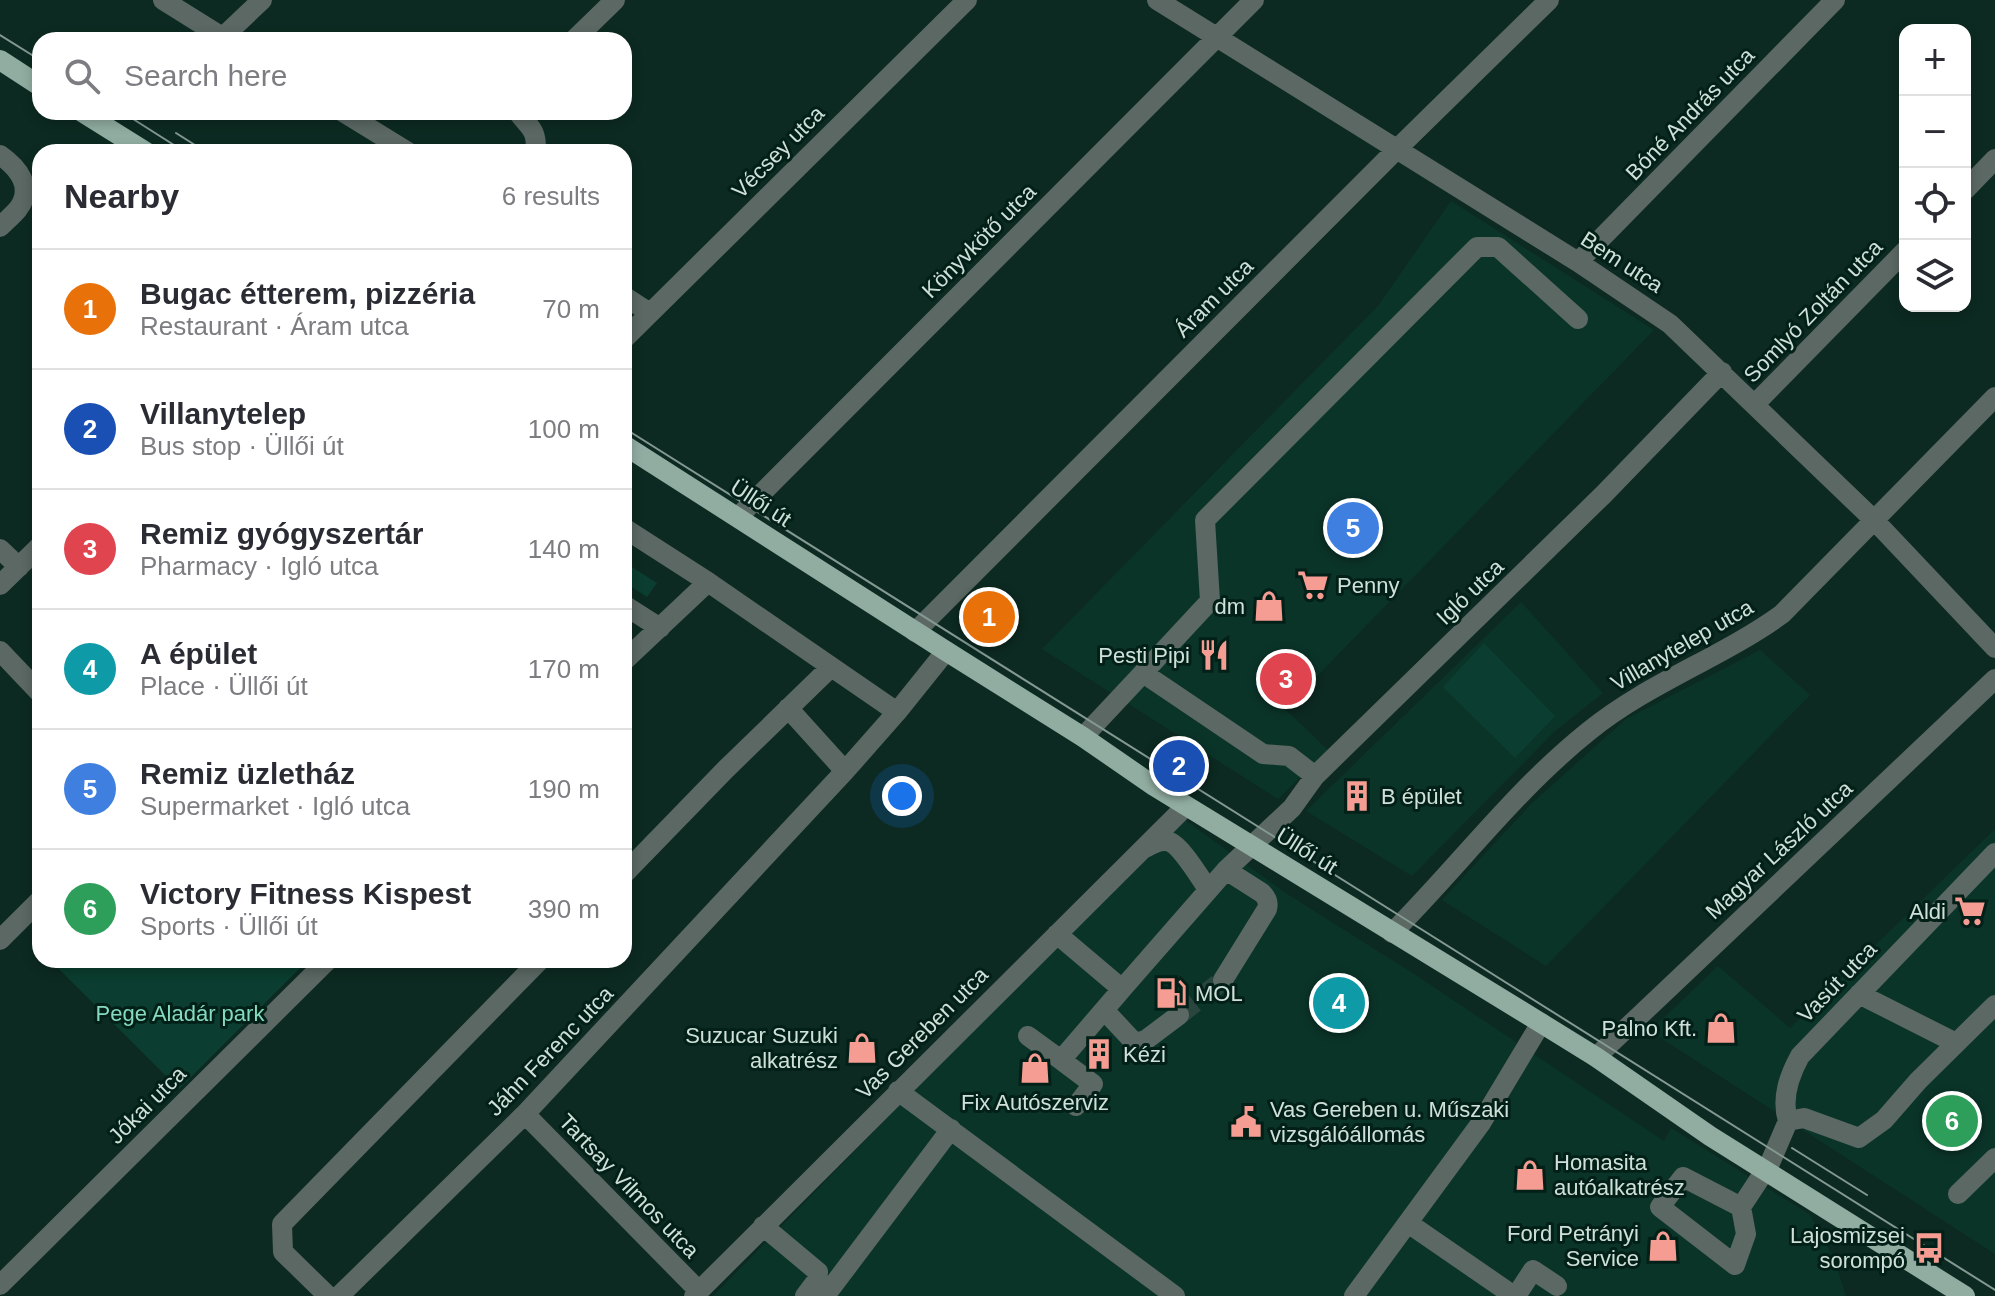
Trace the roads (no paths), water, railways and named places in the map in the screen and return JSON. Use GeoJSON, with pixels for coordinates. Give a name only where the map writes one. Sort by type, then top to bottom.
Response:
{"type":"FeatureCollection","features":[{"type":"Feature","properties":{"kind":"main road"},"geometry":{"type":"LineString","coordinates":[[0,60],[32,81]]}},
{"type":"Feature","properties":{"kind":"main road"},"geometry":{"type":"LineString","coordinates":[[95,120],[133,144]]}},
{"type":"Feature","properties":{"kind":"main road","name":"Üllői út"},"geometry":{"type":"LineString","coordinates":[[632,450],[1186,806],[1596,1057],[1710,1136],[1963,1295]]}},
{"type":"Feature","properties":{"kind":"street"},"geometry":{"type":"LineString","coordinates":[[163,0],[214,32]]}},
{"type":"Feature","properties":{"kind":"street"},"geometry":{"type":"LineString","coordinates":[[232,32],[262,0]]}},
{"type":"Feature","properties":{"kind":"street"},"geometry":{"type":"LineString","coordinates":[[582,32],[615,0]]}},
{"type":"Feature","properties":{"kind":"street","name":"Vécsey utca"},"geometry":{"type":"LineString","coordinates":[[632,331],[967,0]]}},
{"type":"Feature","properties":{"kind":"street","name":"Bem utca"},"geometry":{"type":"LineString","coordinates":[[1157,0],[1578,262],[1670,324],[1875,521],[1995,648]]}},
{"type":"Feature","properties":{"kind":"street","name":"Könyvkötő utca"},"geometry":{"type":"LineString","coordinates":[[738,517],[1254,0]]}},
{"type":"Feature","properties":{"kind":"street","name":"Áram utca"},"geometry":{"type":"LineString","coordinates":[[915,632],[1549,0]]}},
{"type":"Feature","properties":{"kind":"street","name":"Bóné András utca"},"geometry":{"type":"LineString","coordinates":[[1578,262],[1835,0]]}},
{"type":"Feature","properties":{"kind":"street"},"geometry":{"type":"LineString","coordinates":[[356,120],[395,144]]}},
{"type":"Feature","properties":{"kind":"street"},"geometry":{"type":"LineString","coordinates":[[525,120],[536,137],[536,144]]}},
{"type":"Feature","properties":{"kind":"street"},"geometry":{"type":"LineString","coordinates":[[0,155],[14,165],[22,177],[25,190],[20,207],[0,227]]}},
{"type":"Feature","properties":{"kind":"street"},"geometry":{"type":"LineString","coordinates":[[1971,184],[1995,159]]}},
{"type":"Feature","properties":{"kind":"street"},"geometry":{"type":"LineString","coordinates":[[1083,737],[1210,601],[1205,520],[1477,247],[1498,247],[1578,319]]}},
{"type":"Feature","properties":{"kind":"street","name":"Somlyó Zoltán utca"},"geometry":{"type":"LineString","coordinates":[[1755,404],[1899,257]]}},
{"type":"Feature","properties":{"kind":"street"},"geometry":{"type":"LineString","coordinates":[[632,301],[650,313]]}},
{"type":"Feature","properties":{"kind":"street","name":"Igló utca"},"geometry":{"type":"LineString","coordinates":[[1061,1060],[1208,889],[1292,808],[1315,776],[1604,494],[1722,372]]}},
{"type":"Feature","properties":{"kind":"street","name":"Villanytelep utca"},"geometry":{"type":"LineString","coordinates":[[1392,933],[1524,791],[1587,732],[1629,701],[1725,651],[1782,614],[1995,397]]}},
{"type":"Feature","properties":{"kind":"street"},"geometry":{"type":"LineString","coordinates":[[632,533],[897,712]]}},
{"type":"Feature","properties":{"kind":"street"},"geometry":{"type":"LineString","coordinates":[[0,549],[19,567]]}},
{"type":"Feature","properties":{"kind":"street"},"geometry":{"type":"LineString","coordinates":[[0,585],[32,554]]}},
{"type":"Feature","properties":{"kind":"street"},"geometry":{"type":"LineString","coordinates":[[632,654],[708,582]]}},
{"type":"Feature","properties":{"kind":"street"},"geometry":{"type":"LineString","coordinates":[[632,610],[660,628]]}},
{"type":"Feature","properties":{"kind":"street"},"geometry":{"type":"LineString","coordinates":[[0,651],[32,685]]}},
{"type":"Feature","properties":{"kind":"street","name":"Jáhn Ferenc utca"},"geometry":{"type":"LineString","coordinates":[[339,1296],[525,1114],[845,771],[946,651]]}},
{"type":"Feature","properties":{"kind":"street"},"geometry":{"type":"LineString","coordinates":[[632,866],[831,667]]}},
{"type":"Feature","properties":{"kind":"street"},"geometry":{"type":"LineString","coordinates":[[1143,673],[1263,754],[1289,756],[1315,776]]}},
{"type":"Feature","properties":{"kind":"street","name":"Magyar László utca"},"geometry":{"type":"LineString","coordinates":[[1596,1057],[1995,679]]}},
{"type":"Feature","properties":{"kind":"street"},"geometry":{"type":"LineString","coordinates":[[788,708],[845,771]]}},
{"type":"Feature","properties":{"kind":"street","name":"Vas Gereben utca"},"geometry":{"type":"LineString","coordinates":[[696,1294],[1186,806]]}},
{"type":"Feature","properties":{"kind":"street"},"geometry":{"type":"LineString","coordinates":[[1138,852],[1159,842],[1171,843],[1179,849],[1208,889]]}},
{"type":"Feature","properties":{"kind":"street","name":"Vasút utca"},"geometry":{"type":"LineString","coordinates":[[1741,1207],[1766,1171],[1788,1121],[1784,1109],[1788,1082],[1800,1056],[1995,853]]}},
{"type":"Feature","properties":{"kind":"street"},"geometry":{"type":"LineString","coordinates":[[1223,980],[1268,905],[1262,893],[1226,870]]}},
{"type":"Feature","properties":{"kind":"street"},"geometry":{"type":"LineString","coordinates":[[0,940],[32,908]]}},
{"type":"Feature","properties":{"kind":"street"},"geometry":{"type":"LineString","coordinates":[[1057,934],[1122,989]]}},
{"type":"Feature","properties":{"kind":"street","name":"Jókai utca"},"geometry":{"type":"LineString","coordinates":[[0,1285],[320,968]]}},
{"type":"Feature","properties":{"kind":"street"},"geometry":{"type":"LineString","coordinates":[[328,1296],[283,1252],[282,1224],[532,968]]}},
{"type":"Feature","properties":{"kind":"street"},"geometry":{"type":"LineString","coordinates":[[1859,994],[1956,1043]]}},
{"type":"Feature","properties":{"kind":"street"},"geometry":{"type":"LineString","coordinates":[[1788,1121],[1804,1118],[1859,1138],[1884,1120],[1918,1081],[1995,1005]]}},
{"type":"Feature","properties":{"kind":"street"},"geometry":{"type":"LineString","coordinates":[[1104,1010],[1138,1043],[1179,1015]]}},
{"type":"Feature","properties":{"kind":"street"},"geometry":{"type":"LineString","coordinates":[[1354,1296],[1481,1123],[1541,1023]]}},
{"type":"Feature","properties":{"kind":"street"},"geometry":{"type":"LineString","coordinates":[[1028,1036],[1093,1084],[1076,1106]]}},
{"type":"Feature","properties":{"kind":"street"},"geometry":{"type":"LineString","coordinates":[[898,1091],[1175,1296]]}},
{"type":"Feature","properties":{"kind":"street","name":"Tartsay Vilmos utca"},"geometry":{"type":"LineString","coordinates":[[525,1114],[696,1294]]}},
{"type":"Feature","properties":{"kind":"street"},"geometry":{"type":"LineString","coordinates":[[825,1296],[951,1129]]}},
{"type":"Feature","properties":{"kind":"street"},"geometry":{"type":"LineString","coordinates":[[1958,1194],[1995,1158]]}},
{"type":"Feature","properties":{"kind":"street"},"geometry":{"type":"LineString","coordinates":[[1683,1177],[1741,1207],[1746,1234],[1735,1265],[1660,1207],[1683,1177]]}},
{"type":"Feature","properties":{"kind":"street"},"geometry":{"type":"LineString","coordinates":[[1408,1223],[1515,1296],[1533,1270],[1557,1286]]}},
{"type":"Feature","properties":{"kind":"street"},"geometry":{"type":"LineString","coordinates":[[763,1226],[818,1272],[817,1280],[805,1296]]}},
{"type":"Feature","properties":{"kind":"tunnel"},"geometry":{"type":"LineString","coordinates":[[1179,1015],[1223,980]]}},
{"type":"Feature","properties":{"kind":"tram line"},"geometry":{"type":"LineString","coordinates":[[0,35],[32,55]]}},
{"type":"Feature","properties":{"kind":"tram line"},"geometry":{"type":"LineString","coordinates":[[135,120],[172,144]]}},
{"type":"Feature","properties":{"kind":"tram line"},"geometry":{"type":"LineString","coordinates":[[176,133],[193,144]]}},
{"type":"Feature","properties":{"kind":"tram line"},"geometry":{"type":"LineString","coordinates":[[632,433],[1995,1290]]}},
{"type":"Feature","properties":{"kind":"tram line"},"geometry":{"type":"LineString","coordinates":[[1792,1148],[1867,1195]]}},
{"type":"Feature","properties":{"kind":"place","name":"Remiz üzletház"},"geometry":{"type":"Point","coordinates":[1353,528]}},
{"type":"Feature","properties":{"kind":"place","name":"Penny"},"geometry":{"type":"Point","coordinates":[1313,585]}},
{"type":"Feature","properties":{"kind":"place","name":"dm"},"geometry":{"type":"Point","coordinates":[1269,606]}},
{"type":"Feature","properties":{"kind":"place","name":"Bugac étterem, pizzéria"},"geometry":{"type":"Point","coordinates":[989,617]}},
{"type":"Feature","properties":{"kind":"place","name":"Pesti Pipi"},"geometry":{"type":"Point","coordinates":[1214,655]}},
{"type":"Feature","properties":{"kind":"place","name":"Remiz gyógyszertár"},"geometry":{"type":"Point","coordinates":[1286,679]}},
{"type":"Feature","properties":{"kind":"place","name":"Villanytelep"},"geometry":{"type":"Point","coordinates":[1179,766]}},
{"type":"Feature","properties":{"kind":"place","name":"B épület"},"geometry":{"type":"Point","coordinates":[1357,796]}},
{"type":"Feature","properties":{"kind":"place","name":"Aldi"},"geometry":{"type":"Point","coordinates":[1970,911]}},
{"type":"Feature","properties":{"kind":"place","name":"MOL"},"geometry":{"type":"Point","coordinates":[1171,993]}},
{"type":"Feature","properties":{"kind":"place","name":"A épület"},"geometry":{"type":"Point","coordinates":[1339,1003]}},
{"type":"Feature","properties":{"kind":"place","name":"Palno Kft."},"geometry":{"type":"Point","coordinates":[1721,1028]}},
{"type":"Feature","properties":{"kind":"place","name":"Suzucar Suzuki alkatrész"},"geometry":{"type":"Point","coordinates":[862,1048]}},
{"type":"Feature","properties":{"kind":"place","name":"Kézi"},"geometry":{"type":"Point","coordinates":[1099,1054]}},
{"type":"Feature","properties":{"kind":"place","name":"Fix Autószerviz"},"geometry":{"type":"Point","coordinates":[1035,1068]}},
{"type":"Feature","properties":{"kind":"place","name":"Victory Fitness Kispest"},"geometry":{"type":"Point","coordinates":[1952,1121]}},
{"type":"Feature","properties":{"kind":"place","name":"Vas Gereben u. Műszaki vizsgálóállomás"},"geometry":{"type":"Point","coordinates":[1246,1122]}},
{"type":"Feature","properties":{"kind":"place","name":"Homasita autóalkatrész"},"geometry":{"type":"Point","coordinates":[1530,1175]}},
{"type":"Feature","properties":{"kind":"place","name":"Ford Petrányi Service"},"geometry":{"type":"Point","coordinates":[1663,1246]}},
{"type":"Feature","properties":{"kind":"place","name":"Lajosmizsei sorompó"},"geometry":{"type":"Point","coordinates":[1929,1248]}},
{"type":"Feature","properties":{"kind":"park label","name":"Pege Aladár park"},"geometry":{"type":"Point","coordinates":[180,1013]}}]}
